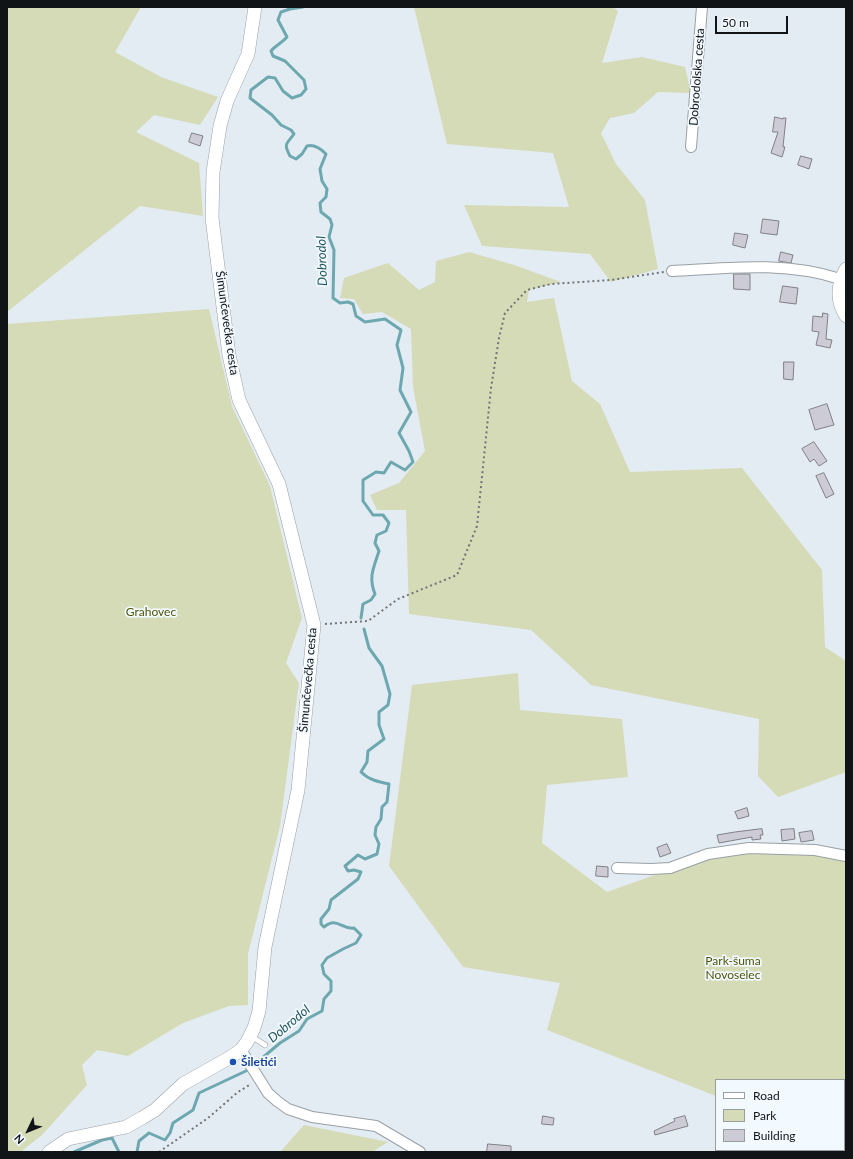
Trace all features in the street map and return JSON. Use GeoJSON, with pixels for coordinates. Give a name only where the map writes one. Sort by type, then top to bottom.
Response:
{"type":"FeatureCollection","features":[{"type":"Feature","properties":{"kind":"street","name":"Šimunčevečka cesta"},"geometry":{"type":"LineString","coordinates":[[49,1152],[68,1139],[126,1128],[155,1110],[183,1084],[229,1058],[240,1050],[247,1042],[259,1011],[265,947],[298,790],[314,625],[279,484],[240,400],[229,355],[212,218],[213,172],[220,126],[228,101],[248,54],[255,7]]}},
{"type":"Feature","properties":{"kind":"street","name":"Dobrodolska cesta"},"geometry":{"type":"LineString","coordinates":[[691,148],[702,7]]}},
{"type":"Feature","properties":{"kind":"street"},"geometry":{"type":"LineString","coordinates":[[672,271],[769,267],[824,274],[843,274],[838,290],[840,304],[846,316]]}},
{"type":"Feature","properties":{"kind":"street"},"geometry":{"type":"LineString","coordinates":[[617,868],[670,868],[708,854],[749,848],[815,850],[846,856]]}},
{"type":"Feature","properties":{"kind":"street"},"geometry":{"type":"LineString","coordinates":[[240,1050],[272,1097],[288,1109],[312,1117],[376,1126],[420,1152]]}},
{"type":"Feature","properties":{"kind":"lane"},"geometry":{"type":"LineString","coordinates":[[250,1035],[265,1045]]}},
{"type":"Feature","properties":{"kind":"path"},"geometry":{"type":"LineString","coordinates":[[314,625],[368,621],[398,599],[457,575],[477,526],[491,388],[505,313],[528,290],[551,284],[611,280],[672,271]]}},
{"type":"Feature","properties":{"kind":"path"},"geometry":{"type":"LineString","coordinates":[[159,1152],[208,1118],[257,1076]]}},
{"type":"Feature","properties":{"kind":"green space"},"geometry":{"type":"Polygon","coordinates":[[[7,7],[141,7],[115,52],[161,77],[218,97],[200,125],[154,115],[136,132],[199,163],[203,216],[140,206],[7,312],[7,7]]]}},
{"type":"Feature","properties":{"kind":"green space"},"geometry":{"type":"Polygon","coordinates":[[[414,7],[613,7],[618,11],[602,63],[642,57],[685,67],[691,93],[658,92],[634,113],[610,118],[601,133],[616,164],[645,200],[658,269],[611,282],[590,254],[482,246],[464,205],[569,207],[553,153],[447,144],[414,7]]]}},
{"type":"Feature","properties":{"kind":"green space"},"geometry":{"type":"Polygon","coordinates":[[[469,252],[514,265],[561,282],[529,290],[527,302],[554,298],[572,381],[600,404],[630,472],[742,468],[822,570],[825,647],[846,661],[846,772],[778,797],[758,776],[759,719],[591,685],[531,630],[409,614],[406,510],[377,510],[370,495],[399,483],[425,451],[413,387],[411,329],[382,312],[363,314],[354,299],[340,298],[344,278],[388,263],[419,290],[435,282],[436,261],[469,252]]]}},
{"type":"Feature","properties":{"kind":"green space","name":"Grahovec"},"geometry":{"type":"Polygon","coordinates":[[[209,309],[232,406],[270,486],[302,618],[286,663],[299,683],[280,826],[248,954],[248,1005],[229,1006],[183,1023],[128,1056],[97,1050],[82,1065],[87,1085],[42,1135],[22,1152],[7,1152],[7,324],[209,309]]]}},
{"type":"Feature","properties":{"kind":"green space","name":"Park-šuma Novoselec"},"geometry":{"type":"Polygon","coordinates":[[[518,673],[520,710],[622,719],[628,777],[547,785],[542,843],[607,892],[708,856],[800,851],[846,860],[846,1126],[845,1079],[715,1079],[715,1096],[547,1030],[560,983],[463,967],[389,866],[412,685],[518,673]]]}},
{"type":"Feature","properties":{"kind":"green space"},"geometry":{"type":"Polygon","coordinates":[[[304,1125],[388,1142],[372,1152],[280,1152],[304,1125]]]}},
{"type":"Feature","properties":{"kind":"building"},"geometry":{"type":"Polygon","coordinates":[[[775,117],[783,119],[786,118],[783,147],[785,147],[782,157],[771,153],[778,132],[773,132],[775,117]]]}},
{"type":"Feature","properties":{"kind":"building"},"geometry":{"type":"Polygon","coordinates":[[[192,133],[203,136],[200,146],[189,142],[192,133]]]}},
{"type":"Feature","properties":{"kind":"building"},"geometry":{"type":"Polygon","coordinates":[[[801,156],[812,159],[809,169],[798,165],[801,156]]]}},
{"type":"Feature","properties":{"kind":"building"},"geometry":{"type":"Polygon","coordinates":[[[763,219],[779,221],[777,235],[761,233],[763,219]]]}},
{"type":"Feature","properties":{"kind":"building"},"geometry":{"type":"Polygon","coordinates":[[[735,233],[748,235],[745,248],[733,245],[735,233]]]}},
{"type":"Feature","properties":{"kind":"building"},"geometry":{"type":"Polygon","coordinates":[[[781,252],[793,255],[791,263],[779,261],[781,252]]]}},
{"type":"Feature","properties":{"kind":"building"},"geometry":{"type":"Polygon","coordinates":[[[734,274],[750,274],[750,290],[734,289],[734,274]]]}},
{"type":"Feature","properties":{"kind":"building"},"geometry":{"type":"Polygon","coordinates":[[[783,286],[798,288],[796,304],[780,302],[783,286]]]}},
{"type":"Feature","properties":{"kind":"building"},"geometry":{"type":"Polygon","coordinates":[[[823,313],[828,314],[826,339],[832,340],[830,348],[816,345],[819,332],[812,331],[813,316],[822,317],[823,313]]]}},
{"type":"Feature","properties":{"kind":"building"},"geometry":{"type":"Polygon","coordinates":[[[784,362],[794,362],[793,380],[784,379],[784,362]]]}},
{"type":"Feature","properties":{"kind":"building"},"geometry":{"type":"Polygon","coordinates":[[[827,404],[834,425],[815,430],[809,410],[827,404]]]}},
{"type":"Feature","properties":{"kind":"building"},"geometry":{"type":"Polygon","coordinates":[[[814,442],[827,461],[819,466],[814,459],[810,462],[802,449],[814,442]]]}},
{"type":"Feature","properties":{"kind":"building"},"geometry":{"type":"Polygon","coordinates":[[[824,473],[834,494],[826,498],[816,476],[824,473]]]}},
{"type":"Feature","properties":{"kind":"building"},"geometry":{"type":"Polygon","coordinates":[[[747,808],[749,816],[738,819],[735,812],[747,808]]]}},
{"type":"Feature","properties":{"kind":"building"},"geometry":{"type":"Polygon","coordinates":[[[762,829],[763,835],[760,835],[761,839],[752,840],[752,837],[719,843],[717,835],[735,832],[762,829]]]}},
{"type":"Feature","properties":{"kind":"building"},"geometry":{"type":"Polygon","coordinates":[[[794,829],[795,839],[782,841],[781,830],[794,829]]]}},
{"type":"Feature","properties":{"kind":"building"},"geometry":{"type":"Polygon","coordinates":[[[812,831],[814,840],[801,842],[799,833],[812,831]]]}},
{"type":"Feature","properties":{"kind":"building"},"geometry":{"type":"Polygon","coordinates":[[[667,844],[671,853],[660,857],[657,848],[667,844]]]}},
{"type":"Feature","properties":{"kind":"building"},"geometry":{"type":"Polygon","coordinates":[[[597,866],[608,867],[608,877],[596,876],[597,866]]]}},
{"type":"Feature","properties":{"kind":"building"},"geometry":{"type":"Polygon","coordinates":[[[543,1116],[554,1118],[553,1125],[542,1124],[543,1116]]]}},
{"type":"Feature","properties":{"kind":"building"},"geometry":{"type":"Polygon","coordinates":[[[685,1116],[688,1126],[655,1135],[654,1131],[675,1121],[674,1119],[685,1116]]]}},
{"type":"Feature","properties":{"kind":"building"},"geometry":{"type":"Polygon","coordinates":[[[488,1144],[511,1146],[511,1152],[487,1152],[488,1144]]]}},
{"type":"Feature","properties":{"kind":"waterway","name":"Dobrodol"},"geometry":{"type":"LineString","coordinates":[[303,7],[281,12],[278,20],[287,37],[271,51],[273,56],[285,61],[304,80],[306,89],[301,95],[292,98],[283,91],[275,78],[268,77],[251,90],[250,98],[272,115],[281,125],[291,130],[294,134],[286,146],[290,156],[296,159],[302,154],[307,146],[318,147],[326,154],[320,169],[322,181],[327,189],[326,197],[320,203],[321,212],[330,219],[332,225],[329,237],[334,250],[333,298],[340,303],[348,302],[353,304],[356,316],[365,322],[385,319],[401,330],[397,345],[403,368],[400,390],[411,412],[399,433],[413,462],[405,470],[391,462],[384,473],[376,472],[363,480],[363,501],[373,515],[383,515],[389,523],[386,531],[377,535],[375,543],[379,551],[372,577],[375,594],[371,600],[363,604],[361,618]]}},
{"type":"Feature","properties":{"kind":"waterway","name":"Dobrodol"},"geometry":{"type":"LineString","coordinates":[[137,1152],[139,1141],[149,1133],[165,1140],[170,1133],[173,1123],[193,1110],[199,1093],[248,1070],[280,1043],[299,1031],[307,1019],[322,1011],[324,999],[331,991],[331,981],[324,974],[322,965],[327,958],[356,943],[361,935],[354,928],[336,923],[328,924],[324,927],[321,924],[321,919],[329,909],[331,900],[358,879],[361,872],[354,870],[348,871],[345,866],[358,855],[365,859],[377,854],[379,844],[375,835],[376,827],[381,819],[382,807],[387,802],[389,784],[371,779],[361,772],[367,762],[368,751],[384,739],[379,725],[379,712],[388,705],[390,694],[382,666],[369,648],[364,629]]}},
{"type":"Feature","properties":{"kind":"waterway","name":"Dobrodol"},"geometry":{"type":"LineString","coordinates":[[74,1152],[102,1140],[112,1138],[119,1152]]}},
{"type":"Feature","properties":{"kind":"place","name":"Šiletići"},"geometry":{"type":"Point","coordinates":[233,1062]}}]}
